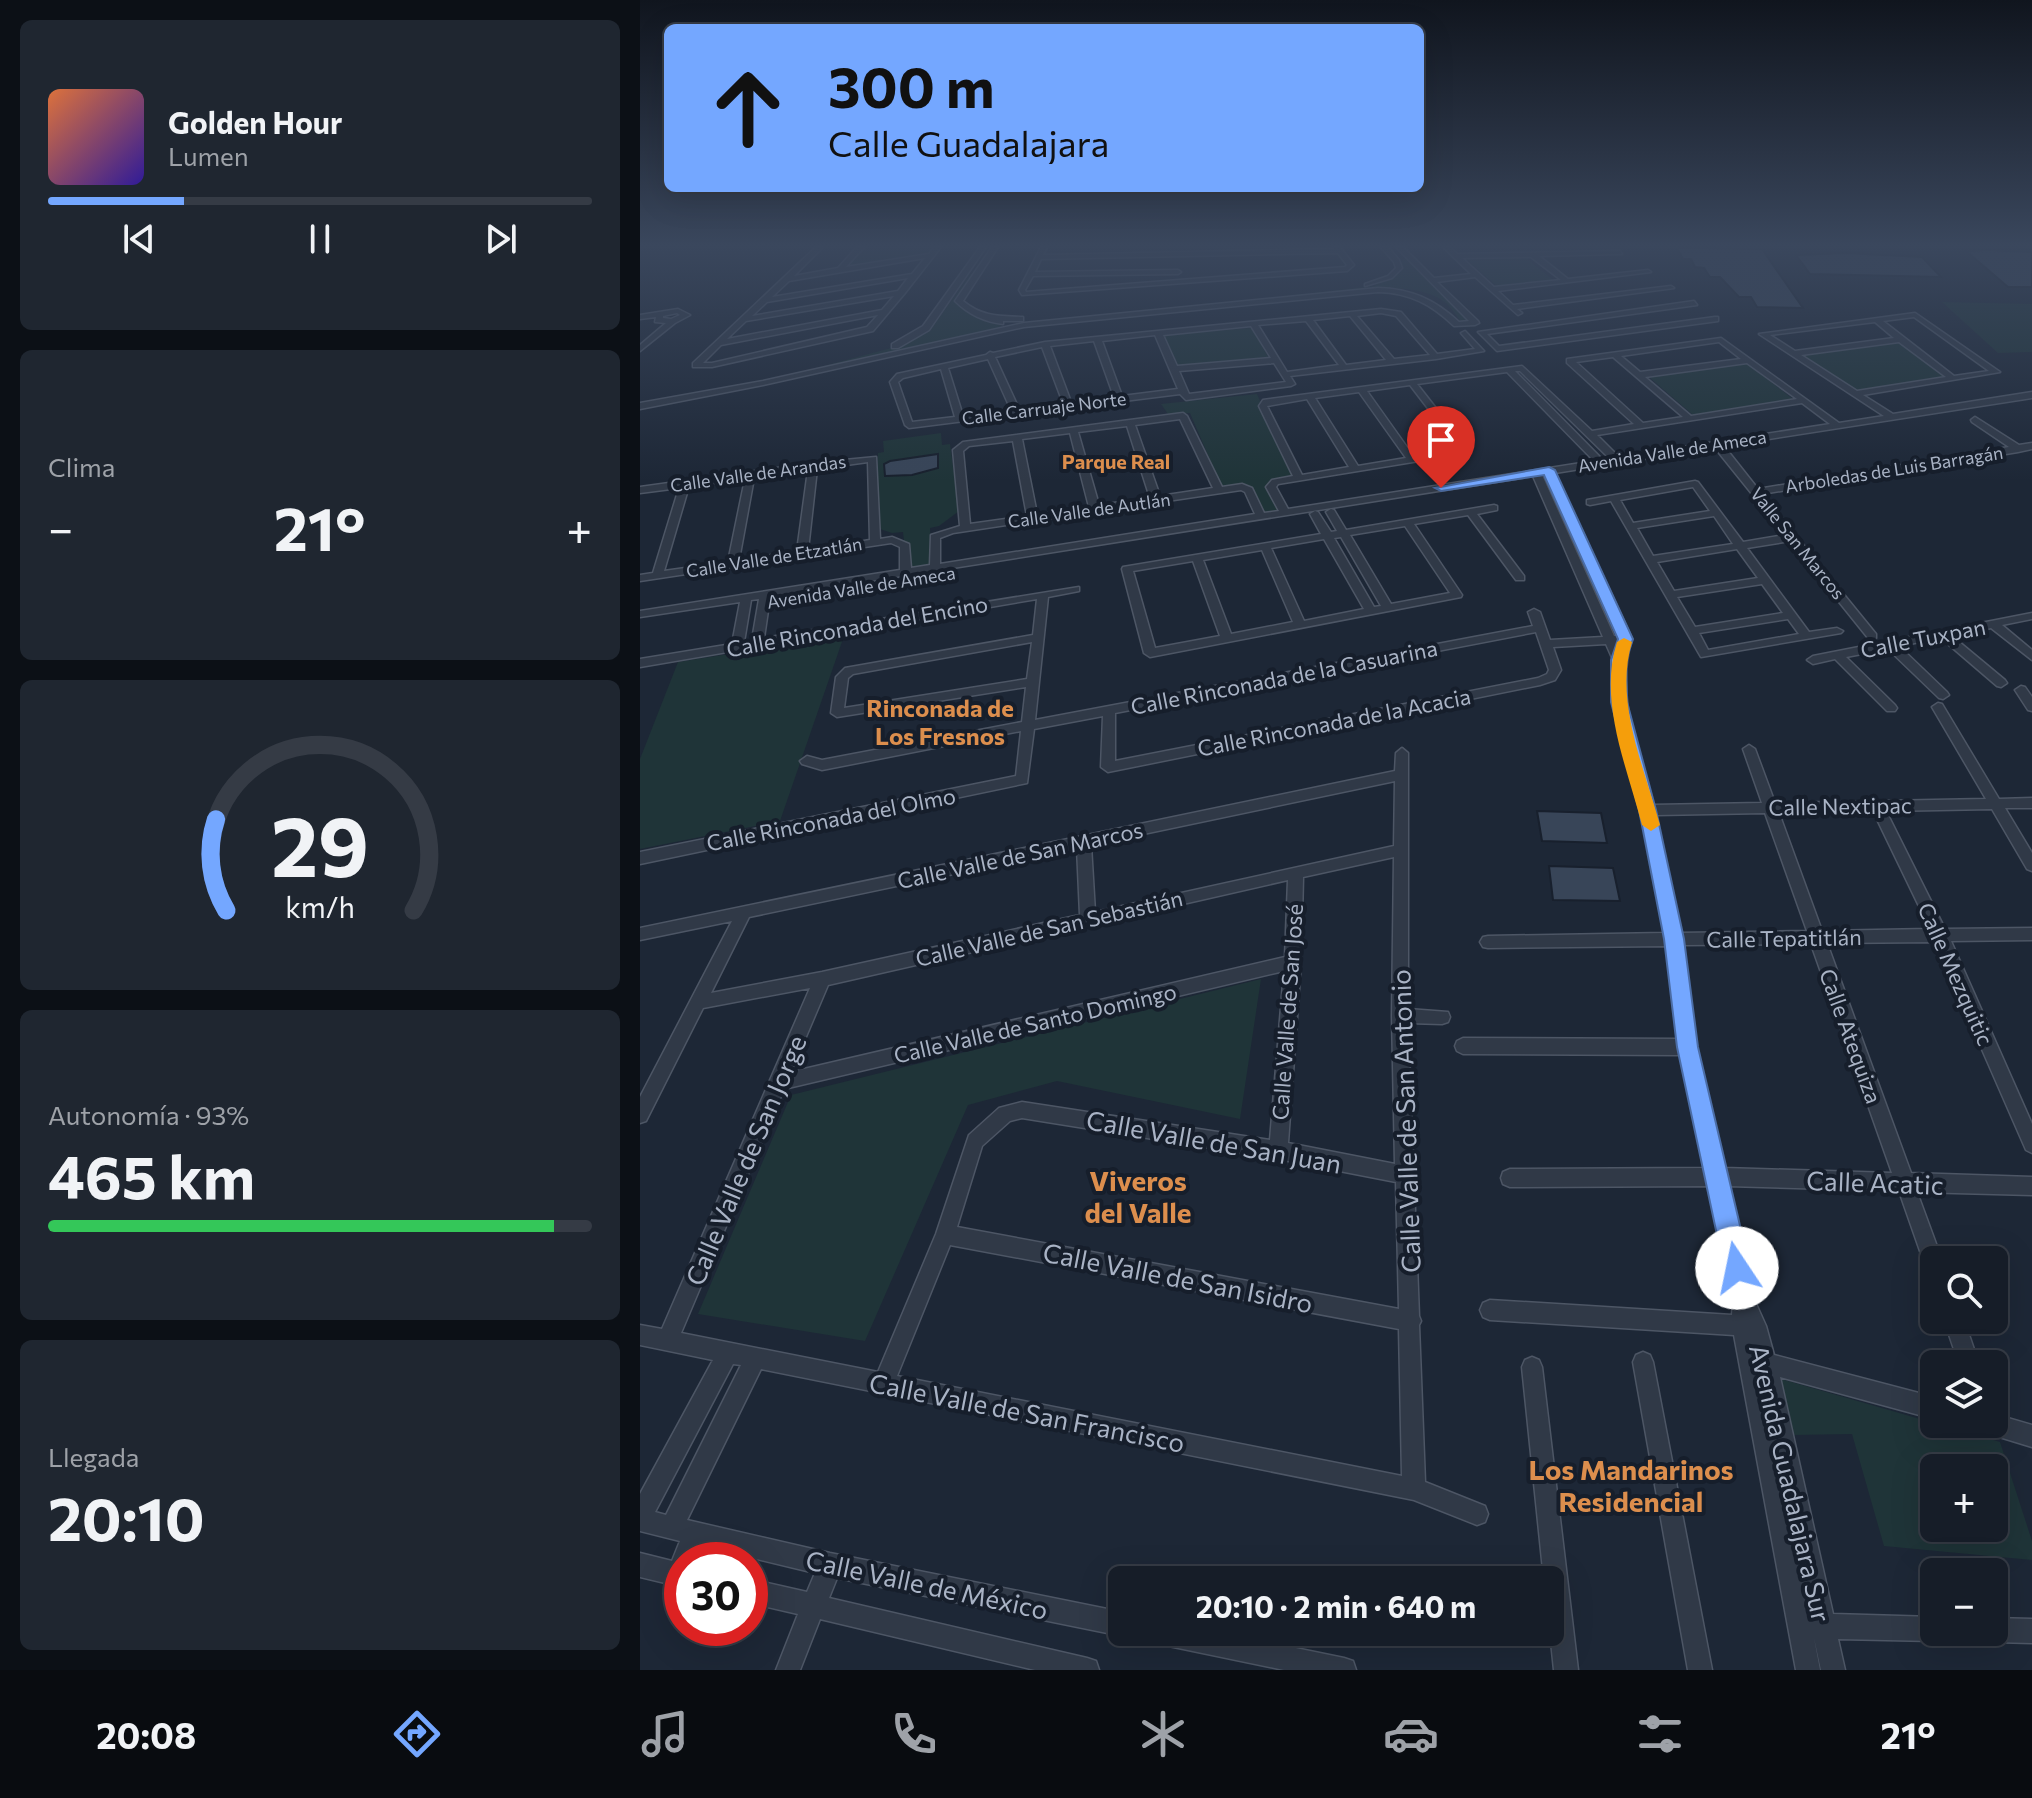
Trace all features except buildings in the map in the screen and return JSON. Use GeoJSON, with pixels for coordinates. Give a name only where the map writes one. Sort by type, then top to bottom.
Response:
{"type":"FeatureCollection","features":[{"type":"Feature","properties":{"kind":"street"},"geometry":{"type":"LineString","coordinates":[[640,349],[668,325]]}},
{"type":"Feature","properties":{"kind":"street"},"geometry":{"type":"LineString","coordinates":[[739,325],[696,365],[712,365],[863,332],[875,325]]}},
{"type":"Feature","properties":{"kind":"street"},"geometry":{"type":"LineString","coordinates":[[720,343],[814,325]]}},
{"type":"Feature","properties":{"kind":"street"},"geometry":{"type":"LineString","coordinates":[[811,369],[908,341],[928,325]]}},
{"type":"Feature","properties":{"kind":"street"},"geometry":{"type":"LineString","coordinates":[[996,329],[999,325]]}},
{"type":"Feature","properties":{"kind":"street"},"geometry":{"type":"LineString","coordinates":[[640,403],[1019,325]]}},
{"type":"Feature","properties":{"kind":"street"},"geometry":{"type":"LineString","coordinates":[[1196,325],[1198,330]]}},
{"type":"Feature","properties":{"kind":"street"},"geometry":{"type":"LineString","coordinates":[[960,419],[944,366],[990,354],[1097,338],[1254,325],[1287,374],[1480,351],[1467,329],[1459,325]]}},
{"type":"Feature","properties":{"kind":"street"},"geometry":{"type":"LineString","coordinates":[[1313,325],[1344,367]]}},
{"type":"Feature","properties":{"kind":"street"},"geometry":{"type":"LineString","coordinates":[[1361,325],[1392,362]]}},
{"type":"Feature","properties":{"kind":"street"},"geometry":{"type":"LineString","coordinates":[[1406,325],[1436,357]]}},
{"type":"Feature","properties":{"kind":"street"},"geometry":{"type":"LineString","coordinates":[[1467,329],[1471,325]]}},
{"type":"Feature","properties":{"kind":"street"},"geometry":{"type":"LineString","coordinates":[[1523,325],[1483,330],[1497,349],[1673,325]]}},
{"type":"Feature","properties":{"kind":"street"},"geometry":{"type":"LineString","coordinates":[[1607,325],[1617,333]]}},
{"type":"Feature","properties":{"kind":"street"},"geometry":{"type":"LineString","coordinates":[[1831,325],[1763,334],[1890,416]]}},
{"type":"Feature","properties":{"kind":"street"},"geometry":{"type":"LineString","coordinates":[[1883,325],[1953,379]]}},
{"type":"Feature","properties":{"kind":"street"},"geometry":{"type":"LineString","coordinates":[[1855,394],[1996,372],[1929,325]]}},
{"type":"Feature","properties":{"kind":"street"},"geometry":{"type":"LineString","coordinates":[[1158,333],[1183,394]]}},
{"type":"Feature","properties":{"kind":"street"},"geometry":{"type":"LineString","coordinates":[[1097,338],[1119,398]]}},
{"type":"Feature","properties":{"kind":"street"},"geometry":{"type":"LineString","coordinates":[[1794,354],[1901,339]]}},
{"type":"Feature","properties":{"kind":"street"},"geometry":{"type":"LineString","coordinates":[[1641,426],[1570,361],[1721,340],[1837,425]]}},
{"type":"Feature","properties":{"kind":"street"},"geometry":{"type":"LineString","coordinates":[[1045,344],[1068,405]]}},
{"type":"Feature","properties":{"kind":"street"},"geometry":{"type":"LineString","coordinates":[[990,354],[1016,412]]}},
{"type":"Feature","properties":{"kind":"street"},"geometry":{"type":"LineString","coordinates":[[1615,355],[1689,418]]}},
{"type":"Feature","properties":{"kind":"street"},"geometry":{"type":"LineString","coordinates":[[1172,369],[1278,360]]}},
{"type":"Feature","properties":{"kind":"street"},"geometry":{"type":"LineString","coordinates":[[1639,375],[1749,360]]}},
{"type":"Feature","properties":{"kind":"street","name":"Calle Carruaje Norte"},"geometry":{"type":"LineString","coordinates":[[944,366],[900,376],[894,382],[906,423],[1119,398],[1291,384],[1287,374]]}},
{"type":"Feature","properties":{"kind":"street"},"geometry":{"type":"LineString","coordinates":[[1298,477],[1263,404],[1522,368],[1619,462]]}},
{"type":"Feature","properties":{"kind":"street"},"geometry":{"type":"LineString","coordinates":[[1509,370],[1603,465]]}},
{"type":"Feature","properties":{"kind":"street"},"geometry":{"type":"LineString","coordinates":[[1285,513],[1272,484],[1298,477],[1465,451],[1412,383]]}},
{"type":"Feature","properties":{"kind":"street","name":"Avenida Valle de Ameca"},"geometry":{"type":"LineString","coordinates":[[640,622],[1285,513],[1720,447],[2031,388]]}},
{"type":"Feature","properties":{"kind":"street"},"geometry":{"type":"LineString","coordinates":[[1362,390],[1412,460]]}},
{"type":"Feature","properties":{"kind":"street"},"geometry":{"type":"LineString","coordinates":[[1310,397],[1355,469]]}},
{"type":"Feature","properties":{"kind":"street"},"geometry":{"type":"LineString","coordinates":[[1589,434],[1802,401]]}},
{"type":"Feature","properties":{"kind":"street"},"geometry":{"type":"LineString","coordinates":[[965,528],[958,450],[966,444],[1183,416],[1219,491]]}},
{"type":"Feature","properties":{"kind":"street"},"geometry":{"type":"LineString","coordinates":[[1975,420],[2018,449]]}},
{"type":"Feature","properties":{"kind":"street"},"geometry":{"type":"LineString","coordinates":[[1130,422],[1156,500]]}},
{"type":"Feature","properties":{"kind":"street"},"geometry":{"type":"LineString","coordinates":[[1073,430],[1095,509]]}},
{"type":"Feature","properties":{"kind":"street"},"geometry":{"type":"LineString","coordinates":[[1017,437],[1033,519]]}},
{"type":"Feature","properties":{"kind":"street","name":"Arboledas de Luis Barragán"},"geometry":{"type":"LineString","coordinates":[[1756,492],[2032,446]]}},
{"type":"Feature","properties":{"kind":"street","name":"Valle San Marcos"},"geometry":{"type":"LineString","coordinates":[[1720,447],[1872,636]]}},
{"type":"Feature","properties":{"kind":"street","name":"Calle Valle de Arandas"},"geometry":{"type":"LineString","coordinates":[[640,490],[868,458],[875,461],[875,542]]}},
{"type":"Feature","properties":{"kind":"street"},"geometry":{"type":"LineString","coordinates":[[802,553],[813,466]]}},
{"type":"Feature","properties":{"kind":"street"},"geometry":{"type":"LineString","coordinates":[[1550,473],[1573,524],[1619,647]]}},
{"type":"Feature","properties":{"kind":"street"},"geometry":{"type":"LineString","coordinates":[[733,563],[750,475]]}},
{"type":"Feature","properties":{"kind":"street"},"geometry":{"type":"LineString","coordinates":[[1076,549],[1331,512],[1537,475],[1619,647]]}},
{"type":"Feature","properties":{"kind":"street"},"geometry":{"type":"LineString","coordinates":[[658,575],[685,484]]}},
{"type":"Feature","properties":{"kind":"street"},"geometry":{"type":"LineString","coordinates":[[1590,502],[1695,484],[1806,636]]}},
{"type":"Feature","properties":{"kind":"street","name":"Calle Valle de Autlán"},"geometry":{"type":"LineString","coordinates":[[935,572],[935,537],[965,528],[1246,488],[1261,517]]}},
{"type":"Feature","properties":{"kind":"street"},"geometry":{"type":"LineString","coordinates":[[1614,498],[1705,654],[1837,631]]}},
{"type":"Feature","properties":{"kind":"street"},"geometry":{"type":"LineString","coordinates":[[1408,522],[1457,595],[1150,653],[1127,569],[1197,558],[1265,546],[1328,536],[1408,522],[1494,508]]}},
{"type":"Feature","properties":{"kind":"street"},"geometry":{"type":"LineString","coordinates":[[1331,512],[1388,608]]}},
{"type":"Feature","properties":{"kind":"street"},"geometry":{"type":"LineString","coordinates":[[1471,512],[1520,578]]}},
{"type":"Feature","properties":{"kind":"street"},"geometry":{"type":"LineString","coordinates":[[1630,526],[1717,513]]}},
{"type":"Feature","properties":{"kind":"street"},"geometry":{"type":"LineString","coordinates":[[1315,514],[1371,611]]}},
{"type":"Feature","properties":{"kind":"street"},"geometry":{"type":"LineString","coordinates":[[1560,525],[1567,528],[1573,524]]}},
{"type":"Feature","properties":{"kind":"street"},"geometry":{"type":"LineString","coordinates":[[1651,560],[1792,534]]}},
{"type":"Feature","properties":{"kind":"street","name":"Calle Valle de Etzatlán"},"geometry":{"type":"LineString","coordinates":[[640,578],[892,540],[905,546],[906,576]]}},
{"type":"Feature","properties":{"kind":"street"},"geometry":{"type":"LineString","coordinates":[[1265,546],[1300,625]]}},
{"type":"Feature","properties":{"kind":"street"},"geometry":{"type":"LineString","coordinates":[[1197,558],[1227,639]]}},
{"type":"Feature","properties":{"kind":"street"},"geometry":{"type":"LineString","coordinates":[[1671,595],[1766,580]]}},
{"type":"Feature","properties":{"kind":"street","name":"Calle Rinconada del Encino"},"geometry":{"type":"LineString","coordinates":[[640,663],[1075,589]]}},
{"type":"Feature","properties":{"kind":"street"},"geometry":{"type":"LineString","coordinates":[[1029,726],[1043,595]]}},
{"type":"Feature","properties":{"kind":"street"},"geometry":{"type":"LineString","coordinates":[[757,644],[764,599]]}},
{"type":"Feature","properties":{"kind":"street"},"geometry":{"type":"LineString","coordinates":[[737,647],[745,602]]}},
{"type":"Feature","properties":{"kind":"street","name":"Avenida Valle de Ameca"},"geometry":{"type":"LineString","coordinates":[[640,614],[745,602]]}},
{"type":"Feature","properties":{"kind":"street"},"geometry":{"type":"LineString","coordinates":[[1534,612],[1547,649],[1619,647]]}},
{"type":"Feature","properties":{"kind":"street"},"geometry":{"type":"LineString","coordinates":[[1692,631],[1791,615]]}},
{"type":"Feature","properties":{"kind":"street","name":"Calle Tuxpan"},"geometry":{"type":"LineString","coordinates":[[1813,660],[2032,616]]}},
{"type":"Feature","properties":{"kind":"street"},"geometry":{"type":"LineString","coordinates":[[1993,624],[2032,656]]}},
{"type":"Feature","properties":{"kind":"street","name":"Calle Rinconada de la Casuarina"},"geometry":{"type":"LineString","coordinates":[[807,761],[822,765],[1540,628]]}},
{"type":"Feature","properties":{"kind":"street"},"geometry":{"type":"LineString","coordinates":[[1943,634],[2001,683]]}},
{"type":"Feature","properties":{"kind":"street"},"geometry":{"type":"LineString","coordinates":[[1034,682],[837,713],[842,677],[849,671],[1039,637]]}},
{"type":"Feature","properties":{"kind":"street"},"geometry":{"type":"LineString","coordinates":[[1890,644],[1941,701],[2032,865]]}},
{"type":"Feature","properties":{"kind":"street","name":"Avenida Guadalajara Sur"},"geometry":{"type":"LineString","coordinates":[[1619,647],[1619,702],[1648,810],[1674,939],[1688,1047],[1757,1361],[1833,1670]]}},
{"type":"Feature","properties":{"kind":"street","name":"Calle Rinconada de la Acacia"},"geometry":{"type":"LineString","coordinates":[[1109,710],[1108,767],[1540,681],[1551,677],[1555,670],[1547,649]]}},
{"type":"Feature","properties":{"kind":"street"},"geometry":{"type":"LineString","coordinates":[[1837,655],[1891,708]]}},
{"type":"Feature","properties":{"kind":"street"},"geometry":{"type":"LineString","coordinates":[[2021,690],[2032,707]]}},
{"type":"Feature","properties":{"kind":"street","name":"Calle Rinconada del Olmo"},"geometry":{"type":"LineString","coordinates":[[640,858],[1022,780],[1029,726]]}},
{"type":"Feature","properties":{"kind":"street","name":"Calle Atequiza"},"geometry":{"type":"LineString","coordinates":[[1749,749],[1814,937],[1928,1246]]}},
{"type":"Feature","properties":{"kind":"street","name":"Calle Valle de San Antonio"},"geometry":{"type":"LineString","coordinates":[[1402,753],[1400,1016],[1414,1489]]}},
{"type":"Feature","properties":{"kind":"street","name":"Calle Valle de San Marcos"},"geometry":{"type":"LineString","coordinates":[[640,934],[1400,775]]}},
{"type":"Feature","properties":{"kind":"street","name":"Calle Nextipac"},"geometry":{"type":"LineString","coordinates":[[1648,810],[2032,803]]}},
{"type":"Feature","properties":{"kind":"street","name":"Calle Mezquitic"},"geometry":{"type":"LineString","coordinates":[[1877,806],[1940,935],[2032,1144]]}},
{"type":"Feature","properties":{"kind":"street"},"geometry":{"type":"LineString","coordinates":[[1084,841],[1088,919]]}},
{"type":"Feature","properties":{"kind":"street","name":"Calle Valle de San Sebastián"},"geometry":{"type":"LineString","coordinates":[[699,1002],[822,979],[1399,850]]}},
{"type":"Feature","properties":{"kind":"street","name":"Calle Valle de San José"},"geometry":{"type":"LineString","coordinates":[[1278,1150],[1293,962],[1296,874]]}},
{"type":"Feature","properties":{"kind":"street"},"geometry":{"type":"LineString","coordinates":[[640,1115],[744,912]]}},
{"type":"Feature","properties":{"kind":"street","name":"Calle Tepatitlán"},"geometry":{"type":"LineString","coordinates":[[1488,942],[2032,934]]}},
{"type":"Feature","properties":{"kind":"street","name":"Calle Valle de Santo Domingo"},"geometry":{"type":"LineString","coordinates":[[776,1083],[1293,962]]}},
{"type":"Feature","properties":{"kind":"street","name":"Calle Valle de San Jorge"},"geometry":{"type":"LineString","coordinates":[[668,1340],[822,979]]}},
{"type":"Feature","properties":{"kind":"street"},"geometry":{"type":"LineString","coordinates":[[1400,1016],[1442,1017]]}},
{"type":"Feature","properties":{"kind":"street"},"geometry":{"type":"LineString","coordinates":[[1463,1046],[1688,1047]]}},
{"type":"Feature","properties":{"kind":"street","name":"Calle Valle de San Juan"},"geometry":{"type":"LineString","coordinates":[[945,1234],[975,1141],[1005,1114],[1022,1110],[1278,1150],[1404,1175]]}},
{"type":"Feature","properties":{"kind":"street","name":"Calle Acatic"},"geometry":{"type":"LineString","coordinates":[[1510,1178],[1719,1177],[2032,1186]]}},
{"type":"Feature","properties":{"kind":"street"},"geometry":{"type":"LineString","coordinates":[[883,1384],[945,1234]]}},
{"type":"Feature","properties":{"kind":"street","name":"Calle Valle de San Isidro"},"geometry":{"type":"LineString","coordinates":[[945,1234],[1411,1321]]}},
{"type":"Feature","properties":{"kind":"street"},"geometry":{"type":"LineString","coordinates":[[1490,1310],[1749,1326]]}},
{"type":"Feature","properties":{"kind":"street","name":"Calle Valle de San Francisco"},"geometry":{"type":"LineString","coordinates":[[640,1335],[1414,1489],[1477,1514]]}},
{"type":"Feature","properties":{"kind":"street"},"geometry":{"type":"LineString","coordinates":[[640,1519],[729,1351]]}},
{"type":"Feature","properties":{"kind":"street"},"geometry":{"type":"LineString","coordinates":[[671,1528],[756,1357]]}},
{"type":"Feature","properties":{"kind":"street"},"geometry":{"type":"LineString","coordinates":[[1757,1361],[1920,1404]]}},
{"type":"Feature","properties":{"kind":"street","name":"Avenida Guadalajara Sur"},"geometry":{"type":"LineString","coordinates":[[1757,1361],[1808,1670]]}},
{"type":"Feature","properties":{"kind":"street"},"geometry":{"type":"LineString","coordinates":[[1643,1362],[1700,1670]]}},
{"type":"Feature","properties":{"kind":"street"},"geometry":{"type":"LineString","coordinates":[[1532,1367],[1566,1670]]}},
{"type":"Feature","properties":{"kind":"street"},"geometry":{"type":"LineString","coordinates":[[2008,1429],[2032,1436]]}},
{"type":"Feature","properties":{"kind":"street","name":"Calle Valle de México"},"geometry":{"type":"LineString","coordinates":[[640,1519],[830,1565],[1108,1621]]}},
{"type":"Feature","properties":{"kind":"street"},"geometry":{"type":"LineString","coordinates":[[693,1542],[696,1535]]}},
{"type":"Feature","properties":{"kind":"street"},"geometry":{"type":"LineString","coordinates":[[640,1565],[664,1567]]}},
{"type":"Feature","properties":{"kind":"street"},"geometry":{"type":"LineString","coordinates":[[788,1670],[830,1565]]}},
{"type":"Feature","properties":{"kind":"street","name":"Calle Valle de México"},"geometry":{"type":"LineString","coordinates":[[768,1595],[1087,1670]]}},
{"type":"Feature","properties":{"kind":"street"},"geometry":{"type":"LineString","coordinates":[[1823,1626],[1920,1629]]}},
{"type":"Feature","properties":{"kind":"street"},"geometry":{"type":"LineString","coordinates":[[2008,1630],[2032,1631]]}},
{"type":"Feature","properties":{"kind":"street"},"geometry":{"type":"LineString","coordinates":[[1227,1646],[1344,1670]]}},
{"type":"Feature","properties":{"kind":"green space"},"geometry":{"type":"Polygon","coordinates":[[[934,325],[1001,326],[820,367],[906,344],[930,331],[934,325]]]}},
{"type":"Feature","properties":{"kind":"green space"},"geometry":{"type":"Polygon","coordinates":[[[1967,325],[2032,325],[2032,352],[1998,353],[1967,325]]]}},
{"type":"Feature","properties":{"kind":"green space"},"geometry":{"type":"Polygon","coordinates":[[[1252,328],[1268,357],[1178,366],[1164,335],[1252,328]]]}},
{"type":"Feature","properties":{"kind":"green space"},"geometry":{"type":"Polygon","coordinates":[[[1899,341],[1947,377],[1854,391],[1799,355],[1899,341]]]}},
{"type":"Feature","properties":{"kind":"green space"},"geometry":{"type":"Polygon","coordinates":[[[1746,362],[1794,400],[1693,415],[1649,377],[1746,362]]]}},
{"type":"Feature","properties":{"kind":"green space"},"geometry":{"type":"Polygon","coordinates":[[[1257,394],[1291,475],[1274,480],[1280,511],[1262,514],[1251,490],[1222,488],[1190,413],[1168,414],[1161,404],[1257,394]]]}},
{"type":"Feature","properties":{"kind":"green space"},"geometry":{"type":"Polygon","coordinates":[[[941,433],[942,445],[950,444],[959,511],[939,526],[930,528],[932,565],[907,570],[903,532],[892,533],[874,527],[878,453],[884,452],[883,441],[941,433]]]}},
{"type":"Feature","properties":{"kind":"green space"},"geometry":{"type":"Polygon","coordinates":[[[844,636],[780,821],[640,849],[640,759],[678,662],[844,636]]]}},
{"type":"Feature","properties":{"kind":"green space"},"geometry":{"type":"Polygon","coordinates":[[[1261,979],[1240,1119],[1057,1081],[968,1105],[865,1341],[698,1314],[791,1095],[1261,979]]]}},
{"type":"Feature","properties":{"kind":"green space"},"geometry":{"type":"Polygon","coordinates":[[[1781,1379],[1920,1419],[1920,1438],[1986,1438],[2000,1442],[2004,1454],[1920,1454],[1920,1542],[2008,1542],[2008,1467],[2032,1541],[2032,1560],[1884,1546],[1852,1434],[1793,1435],[1781,1379]]]}},
{"type":"Feature","properties":{"kind":"slow traffic"},"geometry":{"type":"LineString","coordinates":[[1624,642],[1619,660],[1619,702],[1651,825]]}},
{"type":"Feature","properties":{"kind":"district","name":"Parque Real"},"geometry":{"type":"Point","coordinates":[1116,461]}},
{"type":"Feature","properties":{"kind":"district","name":"Rinconada de Los Fresnos"},"geometry":{"type":"Point","coordinates":[940,721]}},
{"type":"Feature","properties":{"kind":"district","name":"Viveros del Valle"},"geometry":{"type":"Point","coordinates":[1138,1196]}},
{"type":"Feature","properties":{"kind":"district","name":"Los Mandarinos Residencial"},"geometry":{"type":"Point","coordinates":[1631,1485]}},
{"type":"Feature","properties":{"kind":"route"},"geometry":{"type":"LineString","coordinates":[[1441,488],[1549,470],[1626,639],[1619,660],[1619,702],[1648,810],[1674,939],[1688,1047],[1737,1268]]}}]}
